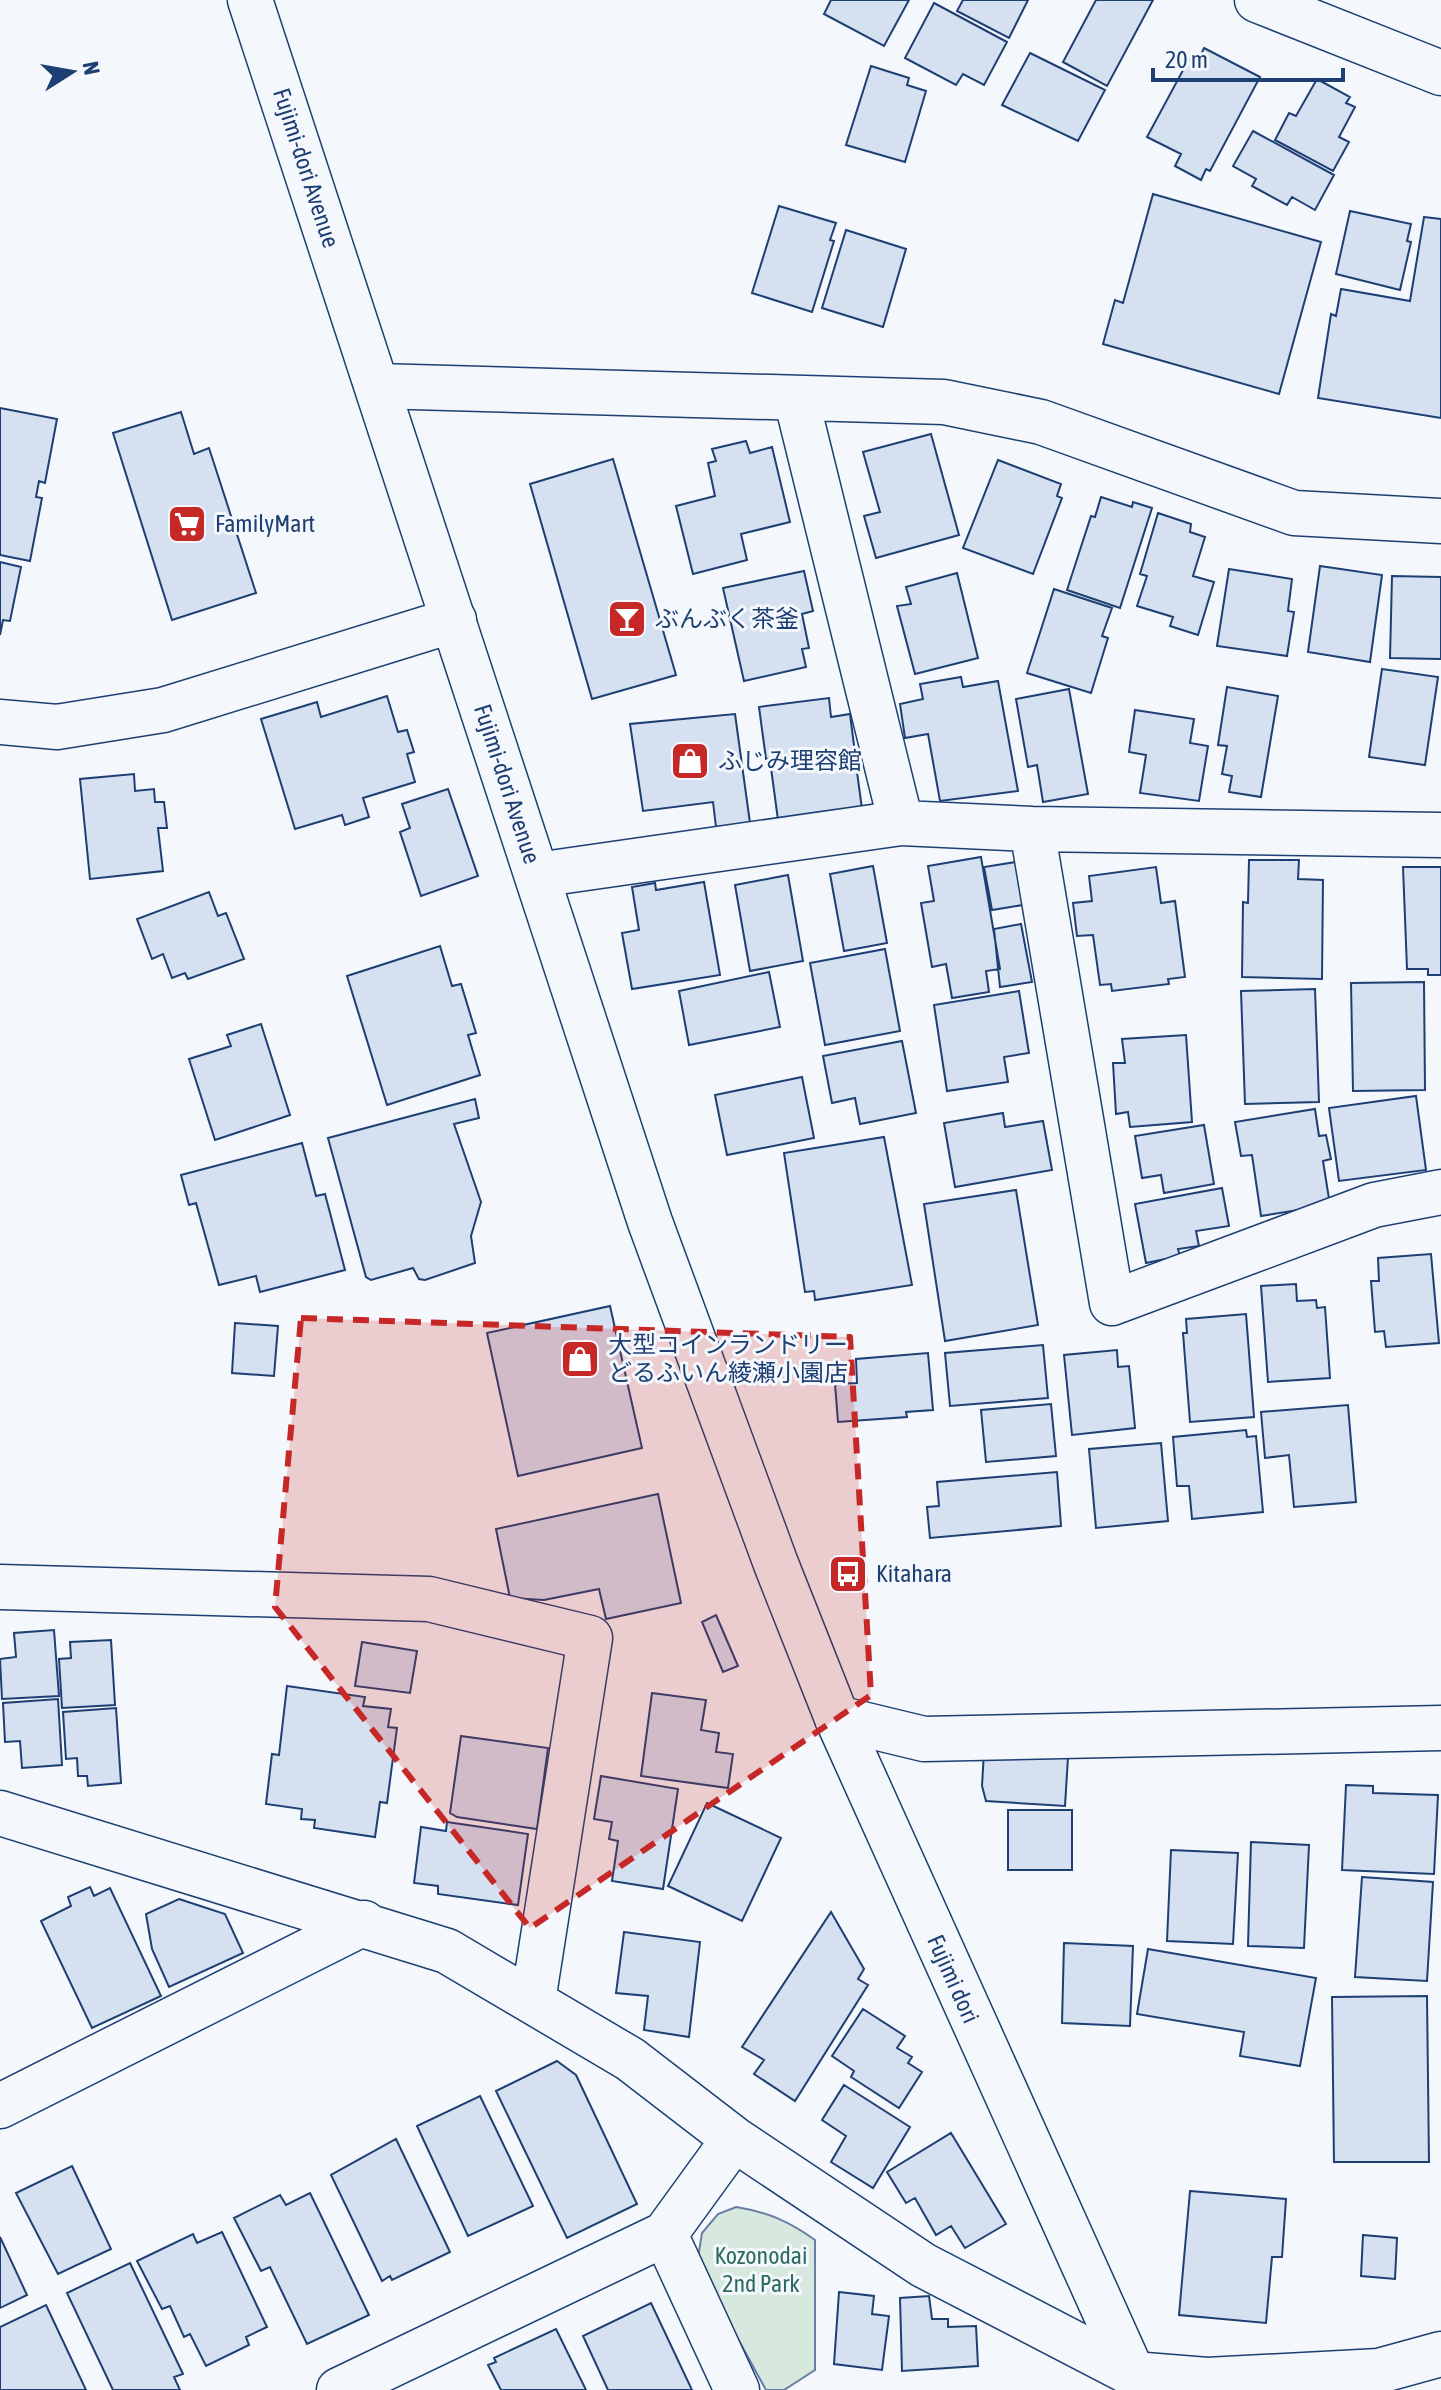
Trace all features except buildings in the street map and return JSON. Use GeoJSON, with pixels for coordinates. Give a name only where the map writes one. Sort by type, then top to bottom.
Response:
{"type":"FeatureCollection","features":[{"type":"Feature","properties":{"kind":"street","name":"Fujimi-dori Avenue"},"geometry":{"type":"LineString","coordinates":[[250,0],[537,875]]}},
{"type":"Feature","properties":{"kind":"street"},"geometry":{"type":"LineString","coordinates":[[1257,0],[1441,73]]}},
{"type":"Feature","properties":{"kind":"street"},"geometry":{"type":"LineString","coordinates":[[377,386],[944,402],[1041,422],[1294,513],[1441,521]]}},
{"type":"Feature","properties":{"kind":"street"},"geometry":{"type":"LineString","coordinates":[[796,398],[901,823]]}},
{"type":"Feature","properties":{"kind":"street"},"geometry":{"type":"LineString","coordinates":[[0,722],[57,727],[163,710],[454,620]]}},
{"type":"Feature","properties":{"kind":"street"},"geometry":{"type":"LineString","coordinates":[[537,875],[901,823],[1032,829],[1441,835]]}},
{"type":"Feature","properties":{"kind":"street"},"geometry":{"type":"LineString","coordinates":[[1032,829],[1112,1303],[1374,1205],[1441,1192]]}},
{"type":"Feature","properties":{"kind":"street","name":"Fujimi dori"},"geometry":{"type":"LineString","coordinates":[[537,875],[650,1222],[776,1564],[837,1718],[1136,2382]]}},
{"type":"Feature","properties":{"kind":"street"},"geometry":{"type":"LineString","coordinates":[[0,1587],[429,1599],[590,1638],[533,2001]]}},
{"type":"Feature","properties":{"kind":"street"},"geometry":{"type":"LineString","coordinates":[[837,1718],[924,1739],[1441,1728]]}},
{"type":"Feature","properties":{"kind":"street"},"geometry":{"type":"LineString","coordinates":[[0,1813],[447,1951],[630,2059],[734,2139],[923,2265],[1136,2382],[1365,2372],[1441,2354]]}},
{"type":"Feature","properties":{"kind":"street"},"geometry":{"type":"LineString","coordinates":[[0,2106],[364,1923]]}},
{"type":"Feature","properties":{"kind":"street"},"geometry":{"type":"LineString","coordinates":[[339,2390],[665,2234],[734,2139]]}},
{"type":"Feature","properties":{"kind":"street"},"geometry":{"type":"LineString","coordinates":[[665,2234],[737,2390]]}},
{"type":"Feature","properties":{"kind":"highlighted area"},"geometry":{"type":"Polygon","coordinates":[[[301,1318],[850,1337],[871,1695],[530,1928],[275,1607],[301,1318]]]}},
{"type":"Feature","properties":{"kind":"green space","name":"Kozonodai 2nd Park"},"geometry":{"type":"Polygon","coordinates":[[[736,2207],[778,2219],[815,2240],[815,2370],[784,2390],[766,2390],[697,2264],[702,2233],[718,2214],[736,2207]]]}},
{"type":"Feature","properties":{"kind":"place","name":"FamilyMart"},"geometry":{"type":"Point","coordinates":[187,524]}},
{"type":"Feature","properties":{"kind":"place","name":"ぶんぶく茶釜"},"geometry":{"type":"Point","coordinates":[627,619]}},
{"type":"Feature","properties":{"kind":"place","name":"ふじみ理容館"},"geometry":{"type":"Point","coordinates":[690,761]}},
{"type":"Feature","properties":{"kind":"place","name":"大型コインランドリー どるふいん綾瀬小園店"},"geometry":{"type":"Point","coordinates":[580,1359]}},
{"type":"Feature","properties":{"kind":"place","name":"Kitahara"},"geometry":{"type":"Point","coordinates":[848,1574]}}]}
